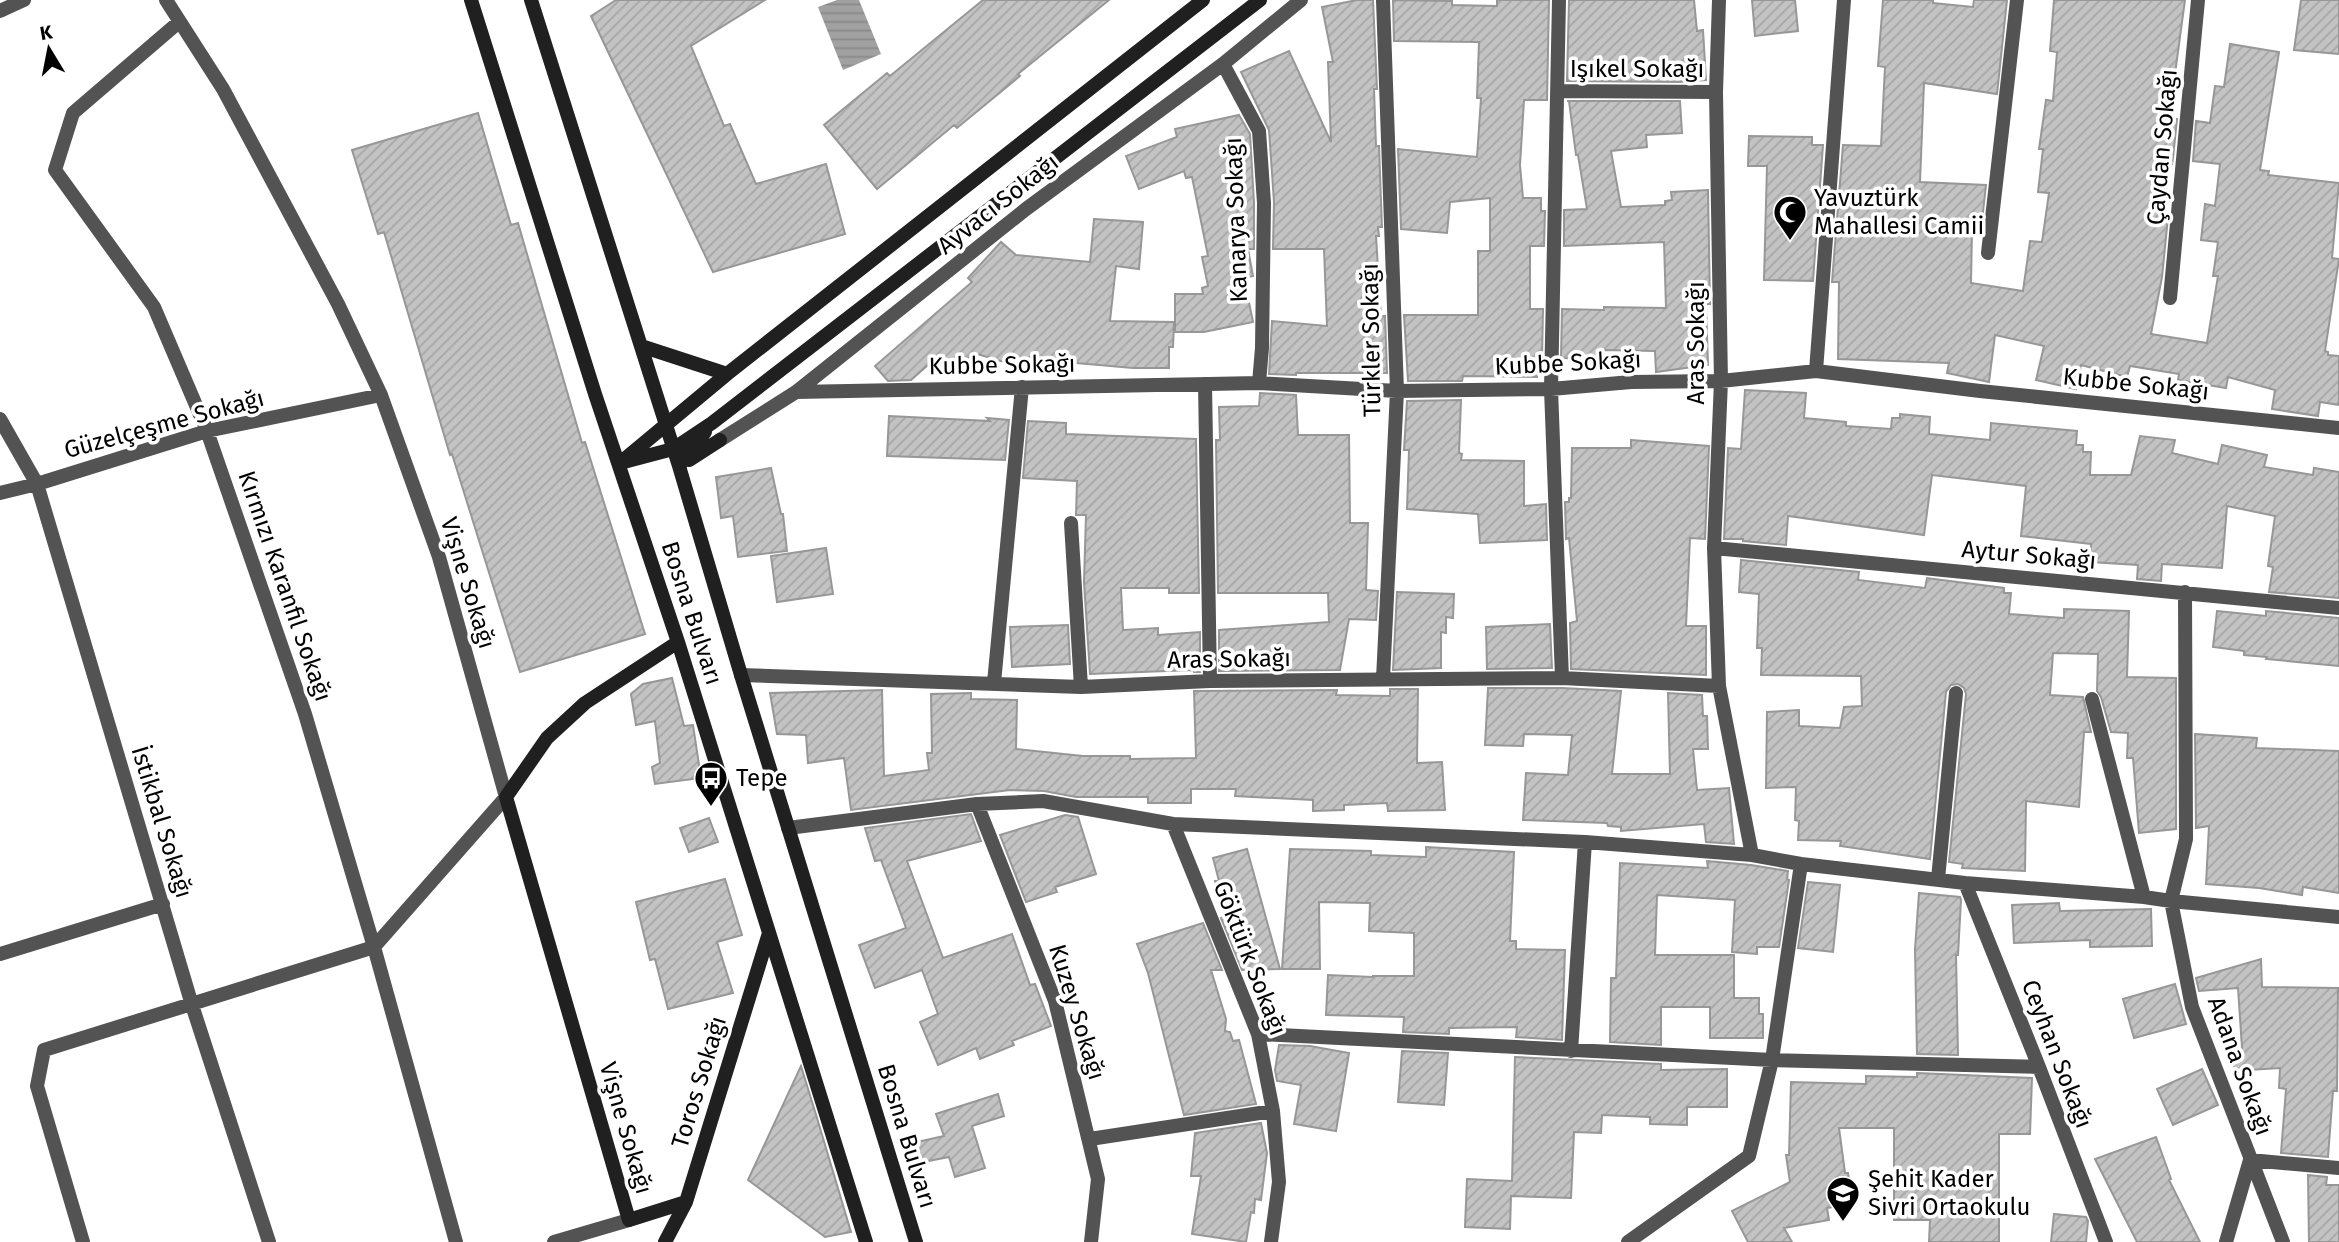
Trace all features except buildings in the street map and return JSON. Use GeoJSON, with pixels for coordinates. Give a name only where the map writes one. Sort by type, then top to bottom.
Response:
{"type":"FeatureCollection","features":[{"type":"Feature","properties":{"kind":"main road","name":"Bosna Bulvarı"},"geometry":{"type":"LineString","coordinates":[[471,0],[595,394],[678,642],[866,1242]]}},
{"type":"Feature","properties":{"kind":"main road","name":"Bosna Bulvarı"},"geometry":{"type":"LineString","coordinates":[[531,0],[679,466],[916,1242]]}},
{"type":"Feature","properties":{"kind":"main road","name":"Ayvacı Sokağı"},"geometry":{"type":"LineString","coordinates":[[620,463],[727,374],[1203,0]]}},
{"type":"Feature","properties":{"kind":"main road"},"geometry":{"type":"LineString","coordinates":[[620,463],[673,449],[712,423],[1260,0]]}},
{"type":"Feature","properties":{"kind":"main road"},"geometry":{"type":"LineString","coordinates":[[641,346],[727,374]]}},
{"type":"Feature","properties":{"kind":"main road"},"geometry":{"type":"LineString","coordinates":[[679,466],[712,423]]}},
{"type":"Feature","properties":{"kind":"main road"},"geometry":{"type":"LineString","coordinates":[[679,466],[720,440]]}},
{"type":"Feature","properties":{"kind":"main road"},"geometry":{"type":"LineString","coordinates":[[506,797],[556,729],[585,703],[678,642]]}},
{"type":"Feature","properties":{"kind":"main road","name":"Vişne Sokağı"},"geometry":{"type":"LineString","coordinates":[[506,797],[629,1220]]}},
{"type":"Feature","properties":{"kind":"main road","name":"Toros Sokağı"},"geometry":{"type":"LineString","coordinates":[[665,1242],[686,1202],[769,933]]}},
{"type":"Feature","properties":{"kind":"main road"},"geometry":{"type":"LineString","coordinates":[[629,1220],[686,1202]]}},
{"type":"Feature","properties":{"kind":"street"},"geometry":{"type":"LineString","coordinates":[[0,11],[23,0]]}},
{"type":"Feature","properties":{"kind":"street","name":"Vişne Sokağı"},"geometry":{"type":"LineString","coordinates":[[166,0],[223,89],[338,304],[381,395],[439,557],[506,797]]}},
{"type":"Feature","properties":{"kind":"street","name":"Ayvacı Sokağı"},"geometry":{"type":"LineString","coordinates":[[720,440],[796,392],[1026,209],[1223,64],[1301,0]]}},
{"type":"Feature","properties":{"kind":"street","name":"Türkler Sokağı"},"geometry":{"type":"LineString","coordinates":[[1383,0],[1397,391],[1383,679]]}},
{"type":"Feature","properties":{"kind":"street"},"geometry":{"type":"LineString","coordinates":[[1559,0],[1551,389],[1562,678]]}},
{"type":"Feature","properties":{"kind":"street","name":"Aras Sokağı"},"geometry":{"type":"LineString","coordinates":[[1719,0],[1716,93],[1721,381],[1714,548],[1719,686],[1752,855]]}},
{"type":"Feature","properties":{"kind":"street"},"geometry":{"type":"LineString","coordinates":[[1816,371],[1844,0]]}},
{"type":"Feature","properties":{"kind":"street"},"geometry":{"type":"LineString","coordinates":[[1988,253],[2017,0]]}},
{"type":"Feature","properties":{"kind":"street","name":"Çaydan Sokağı"},"geometry":{"type":"LineString","coordinates":[[2171,298],[2198,0]]}},
{"type":"Feature","properties":{"kind":"street","name":"Kırmızı Karanfil Sokağı"},"geometry":{"type":"LineString","coordinates":[[179,22],[73,113],[55,170],[154,307],[207,431],[305,714],[374,947],[456,1242]]}},
{"type":"Feature","properties":{"kind":"street","name":"Kanarya Sokağı"},"geometry":{"type":"LineString","coordinates":[[1223,64],[1259,131],[1264,203],[1259,383]]}},
{"type":"Feature","properties":{"kind":"street","name":"Işıkel Sokağı"},"geometry":{"type":"LineString","coordinates":[[1557,91],[1716,93]]}},
{"type":"Feature","properties":{"kind":"street","name":"Kubbe Sokağı"},"geometry":{"type":"LineString","coordinates":[[796,392],[1259,383],[1397,391],[1551,389],[1631,382],[1721,381],[1816,371],[1980,391],[2339,428]]}},
{"type":"Feature","properties":{"kind":"street"},"geometry":{"type":"LineString","coordinates":[[1205,384],[1210,681]]}},
{"type":"Feature","properties":{"kind":"street"},"geometry":{"type":"LineString","coordinates":[[994,683],[1022,387]]}},
{"type":"Feature","properties":{"kind":"street","name":"Güzelçeşme Sokağı"},"geometry":{"type":"LineString","coordinates":[[0,493],[207,431],[381,395]]}},
{"type":"Feature","properties":{"kind":"street","name":"İstikbal Sokağı"},"geometry":{"type":"LineString","coordinates":[[0,419],[37,484],[192,1005],[269,1242]]}},
{"type":"Feature","properties":{"kind":"street"},"geometry":{"type":"LineString","coordinates":[[1071,523],[1081,687]]}},
{"type":"Feature","properties":{"kind":"street","name":"Aytur Sokağı"},"geometry":{"type":"LineString","coordinates":[[1714,548],[2339,608]]}},
{"type":"Feature","properties":{"kind":"street"},"geometry":{"type":"LineString","coordinates":[[2171,901],[2186,839],[2185,592]]}},
{"type":"Feature","properties":{"kind":"street","name":"Aras Sokağı"},"geometry":{"type":"LineString","coordinates":[[741,675],[1081,687],[1210,681],[1562,678],[1719,686]]}},
{"type":"Feature","properties":{"kind":"street"},"geometry":{"type":"LineString","coordinates":[[1938,879],[1956,693]]}},
{"type":"Feature","properties":{"kind":"street"},"geometry":{"type":"LineString","coordinates":[[2092,699],[2144,897]]}},
{"type":"Feature","properties":{"kind":"street"},"geometry":{"type":"LineString","coordinates":[[83,1242],[37,1086],[44,1050],[374,947],[506,797]]}},
{"type":"Feature","properties":{"kind":"street"},"geometry":{"type":"LineString","coordinates":[[788,828],[978,804],[1043,801],[1173,824],[1585,842],[1752,855],[1801,864],[1965,883],[2144,897],[2339,917]]}},
{"type":"Feature","properties":{"kind":"street","name":"Kuzey Sokağı"},"geometry":{"type":"LineString","coordinates":[[978,804],[1055,1001],[1098,1179],[1091,1242]]}},
{"type":"Feature","properties":{"kind":"street","name":"Göktürk Sokağı"},"geometry":{"type":"LineString","coordinates":[[1173,824],[1258,1034],[1273,1111],[1279,1182],[1271,1242]]}},
{"type":"Feature","properties":{"kind":"street"},"geometry":{"type":"LineString","coordinates":[[1571,1051],[1585,842]]}},
{"type":"Feature","properties":{"kind":"street"},"geometry":{"type":"LineString","coordinates":[[1628,1242],[1749,1156],[1772,1060],[1801,864]]}},
{"type":"Feature","properties":{"kind":"street","name":"Ceyhan Sokağı"},"geometry":{"type":"LineString","coordinates":[[1965,883],[2106,1242]]}},
{"type":"Feature","properties":{"kind":"street","name":"Adana Sokağı"},"geometry":{"type":"LineString","coordinates":[[2171,901],[2192,1007],[2283,1242]]}},
{"type":"Feature","properties":{"kind":"street"},"geometry":{"type":"LineString","coordinates":[[0,954],[163,904]]}},
{"type":"Feature","properties":{"kind":"street"},"geometry":{"type":"LineString","coordinates":[[1258,1034],[1772,1060],[2039,1067]]}},
{"type":"Feature","properties":{"kind":"street"},"geometry":{"type":"LineString","coordinates":[[1090,1139],[1273,1111]]}},
{"type":"Feature","properties":{"kind":"street"},"geometry":{"type":"LineString","coordinates":[[2226,1242],[2250,1160],[2339,1168],[2339,1159]]}},
{"type":"Feature","properties":{"kind":"street"},"geometry":{"type":"LineString","coordinates":[[554,1242],[629,1220]]}},
{"type":"Feature","properties":{"kind":"shaded area"},"geometry":{"type":"Polygon","coordinates":[[[837,0],[859,0],[881,54],[843,70],[818,7],[837,0]]]}},
{"type":"Feature","properties":{"kind":"place","name":"Yavuztürk Mahallesi Camii"},"geometry":{"type":"Point","coordinates":[1790,242]}},
{"type":"Feature","properties":{"kind":"place","name":"Tepe"},"geometry":{"type":"Point","coordinates":[711,808]}},
{"type":"Feature","properties":{"kind":"place","name":"Şehit Kader Sivri Ortaokulu"},"geometry":{"type":"Point","coordinates":[1843,1223]}}]}
